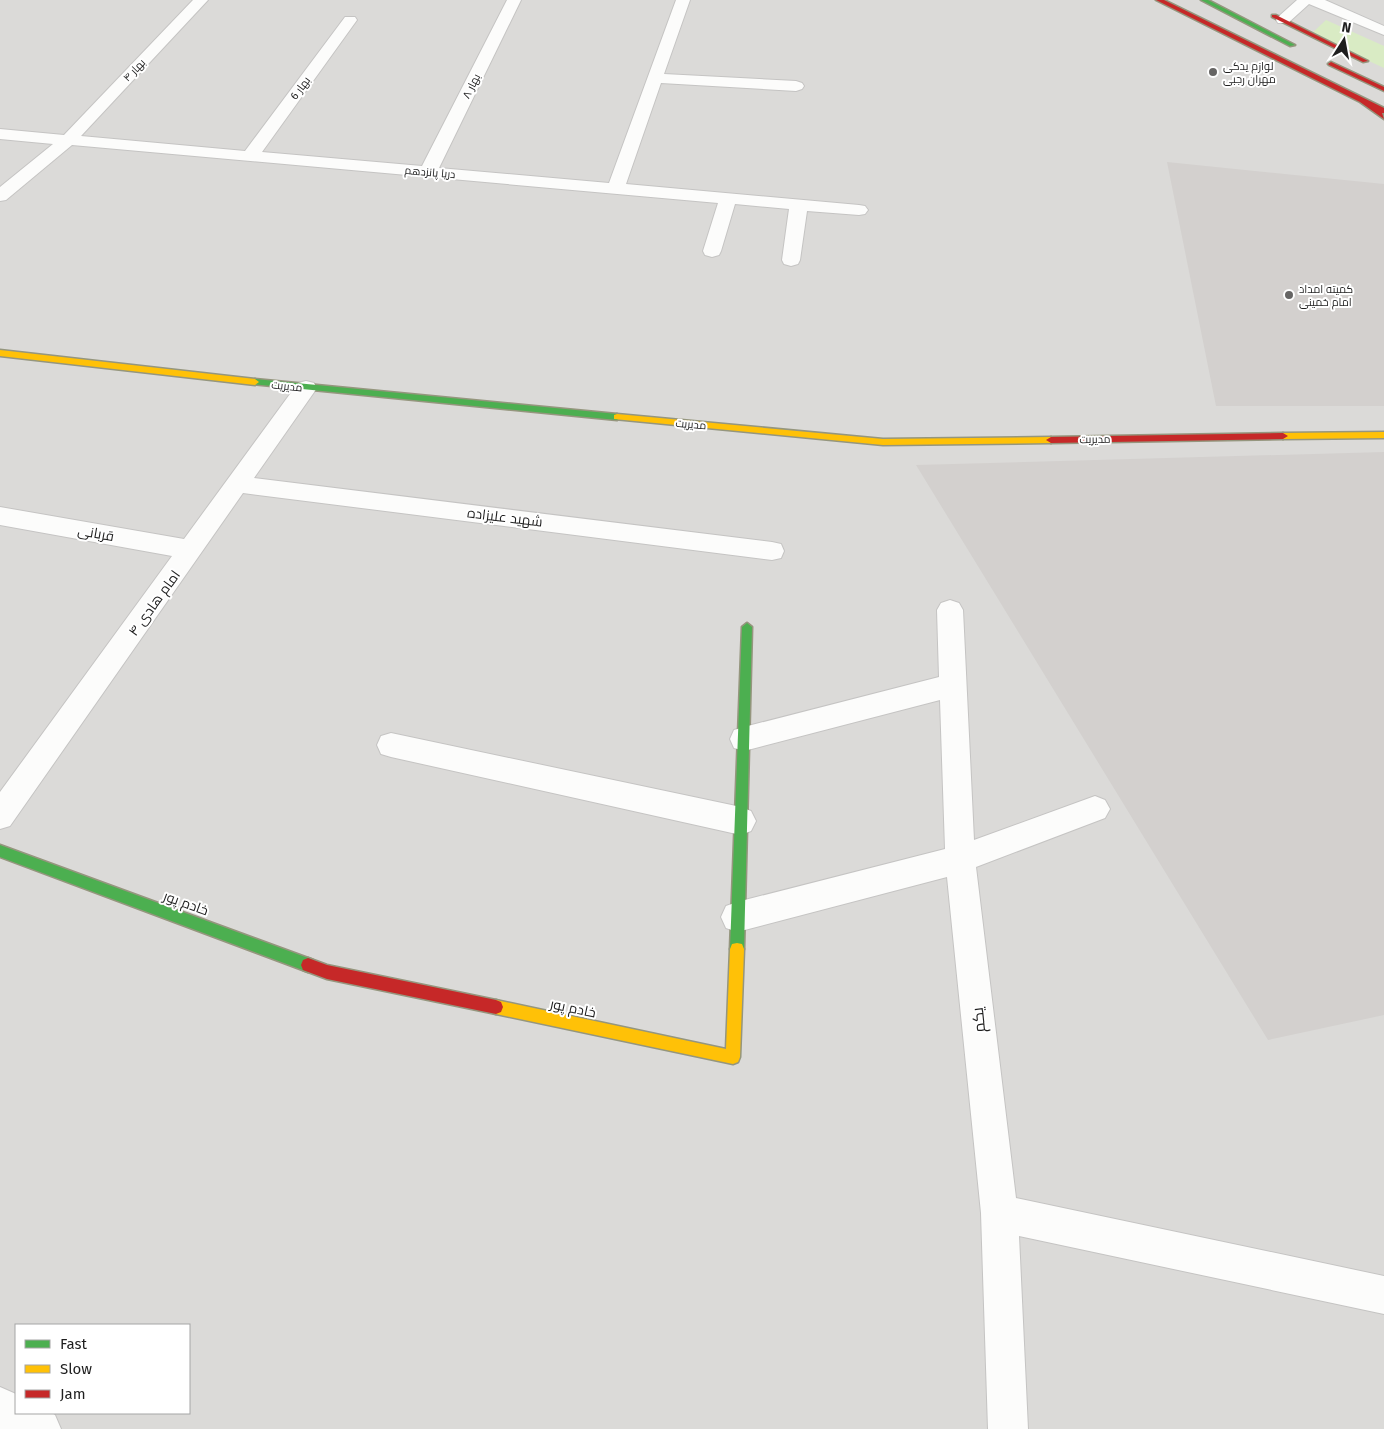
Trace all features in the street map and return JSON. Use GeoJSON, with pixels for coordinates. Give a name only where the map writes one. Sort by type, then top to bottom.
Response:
{"type":"FeatureCollection","features":[{"type":"Feature","properties":{"kind":"main road"},"geometry":{"type":"LineString","coordinates":[[1159,0],[1384,111]]}},
{"type":"Feature","properties":{"kind":"main road"},"geometry":{"type":"LineString","coordinates":[[1204,0],[1302,49]]}},
{"type":"Feature","properties":{"kind":"main road"},"geometry":{"type":"LineString","coordinates":[[1267,12],[1376,67]]}},
{"type":"Feature","properties":{"kind":"main road"},"geometry":{"type":"LineString","coordinates":[[1319,58],[1384,89]]}},
{"type":"Feature","properties":{"kind":"main road"},"geometry":{"type":"LineString","coordinates":[[1362,100],[1384,117]]}},
{"type":"Feature","properties":{"kind":"main road","name":"مدیریت"},"geometry":{"type":"LineString","coordinates":[[0,353],[306,388],[883,442],[1384,435]]}},
{"type":"Feature","properties":{"kind":"main road","name":"خادم پور"},"geometry":{"type":"LineString","coordinates":[[0,851],[327,972],[733,1058],[747,627]]}},
{"type":"Feature","properties":{"kind":"street","name":"بهار ۴"},"geometry":{"type":"LineString","coordinates":[[0,196],[68,140],[201,0]]}},
{"type":"Feature","properties":{"kind":"street","name":"بهار ۸"},"geometry":{"type":"LineString","coordinates":[[428,172],[514,0]]}},
{"type":"Feature","properties":{"kind":"street"},"geometry":{"type":"LineString","coordinates":[[615,188],[683,0]]}},
{"type":"Feature","properties":{"kind":"street"},"geometry":{"type":"LineString","coordinates":[[1283,20],[1305,0]]}},
{"type":"Feature","properties":{"kind":"street"},"geometry":{"type":"LineString","coordinates":[[1313,0],[1384,31]]}},
{"type":"Feature","properties":{"kind":"street","name":"بهار 6"},"geometry":{"type":"LineString","coordinates":[[250,156],[350,20]]}},
{"type":"Feature","properties":{"kind":"street"},"geometry":{"type":"LineString","coordinates":[[655,78],[796,86]]}},
{"type":"Feature","properties":{"kind":"street","name":"دریا پانزدهم"},"geometry":{"type":"LineString","coordinates":[[0,134],[859,210]]}},
{"type":"Feature","properties":{"kind":"street"},"geometry":{"type":"LineString","coordinates":[[712,251],[728,199]]}},
{"type":"Feature","properties":{"kind":"street"},"geometry":{"type":"LineString","coordinates":[[791,260],[799,205]]}},
{"type":"Feature","properties":{"kind":"street","name":"امام هادی ۴"},"geometry":{"type":"LineString","coordinates":[[0,816],[306,388]]}},
{"type":"Feature","properties":{"kind":"street","name":"شهید علیزاده"},"geometry":{"type":"LineString","coordinates":[[238,484],[772,551]]}},
{"type":"Feature","properties":{"kind":"street","name":"قربانی"},"geometry":{"type":"LineString","coordinates":[[0,516],[192,550]]}},
{"type":"Feature","properties":{"kind":"street","name":"یکم"},"geometry":{"type":"LineString","coordinates":[[950,610],[960,859],[999,1213],[1008,1429]]}},
{"type":"Feature","properties":{"kind":"street"},"geometry":{"type":"LineString","coordinates":[[744,739],[952,685]]}},
{"type":"Feature","properties":{"kind":"street"},"geometry":{"type":"LineString","coordinates":[[391,745],[741,821]]}},
{"type":"Feature","properties":{"kind":"street"},"geometry":{"type":"LineString","coordinates":[[737,917],[960,859],[1095,809]]}},
{"type":"Feature","properties":{"kind":"street"},"geometry":{"type":"LineString","coordinates":[[999,1213],[1384,1295]]}},
{"type":"Feature","properties":{"kind":"street"},"geometry":{"type":"LineString","coordinates":[[0,1407],[41,1429]]}},
{"type":"Feature","properties":{"kind":"shaded area"},"geometry":{"type":"Polygon","coordinates":[[[0,0],[1384,0],[1384,1429],[0,1429],[0,0]]]}},
{"type":"Feature","properties":{"kind":"green space"},"geometry":{"type":"Polygon","coordinates":[[[1326,20],[1384,46],[1384,68],[1311,34],[1326,20]]]}},
{"type":"Feature","properties":{"kind":"building","name":"کمیته امداد امام خمینی"},"geometry":{"type":"Polygon","coordinates":[[[1167,162],[1384,184],[1384,406],[1216,406],[1167,162]]]}},
{"type":"Feature","properties":{"kind":"building"},"geometry":{"type":"Polygon","coordinates":[[[1384,452],[1384,1015],[1268,1040],[916,465],[1384,452]]]}},
{"type":"Feature","properties":{"kind":"traffic: fast"},"geometry":{"type":"LineString","coordinates":[[1204,0],[1292,45]]}},
{"type":"Feature","properties":{"kind":"traffic: fast"},"geometry":{"type":"LineString","coordinates":[[255,382],[617,417]]}},
{"type":"Feature","properties":{"kind":"traffic: fast"},"geometry":{"type":"LineString","coordinates":[[737,949],[747,627]]}},
{"type":"Feature","properties":{"kind":"traffic: fast"},"geometry":{"type":"LineString","coordinates":[[0,851],[308,965]]}},
{"type":"Feature","properties":{"kind":"traffic: slow"},"geometry":{"type":"LineString","coordinates":[[0,353],[255,382]]}},
{"type":"Feature","properties":{"kind":"traffic: slow"},"geometry":{"type":"LineString","coordinates":[[617,417],[883,442],[1051,440]]}},
{"type":"Feature","properties":{"kind":"traffic: slow"},"geometry":{"type":"LineString","coordinates":[[1283,436],[1384,435]]}},
{"type":"Feature","properties":{"kind":"traffic: slow"},"geometry":{"type":"LineString","coordinates":[[496,1007],[733,1057],[737,949]]}},
{"type":"Feature","properties":{"kind":"traffic: jam"},"geometry":{"type":"LineString","coordinates":[[1159,0],[1384,111]]}},
{"type":"Feature","properties":{"kind":"traffic: jam"},"geometry":{"type":"LineString","coordinates":[[1274,16],[1365,61]]}},
{"type":"Feature","properties":{"kind":"traffic: jam"},"geometry":{"type":"LineString","coordinates":[[1331,64],[1384,89]]}},
{"type":"Feature","properties":{"kind":"traffic: jam"},"geometry":{"type":"LineString","coordinates":[[1362,100],[1384,117]]}},
{"type":"Feature","properties":{"kind":"traffic: jam"},"geometry":{"type":"LineString","coordinates":[[1051,440],[1283,436]]}},
{"type":"Feature","properties":{"kind":"traffic: jam"},"geometry":{"type":"LineString","coordinates":[[308,965],[327,972],[496,1007]]}},
{"type":"Feature","properties":{"kind":"place","name":"لوازم یدکی مهران رجبی"},"geometry":{"type":"Point","coordinates":[1213,72]}},
{"type":"Feature","properties":{"kind":"place","name":"کمیته امداد امام خمینی"},"geometry":{"type":"Point","coordinates":[1289,295]}}]}
